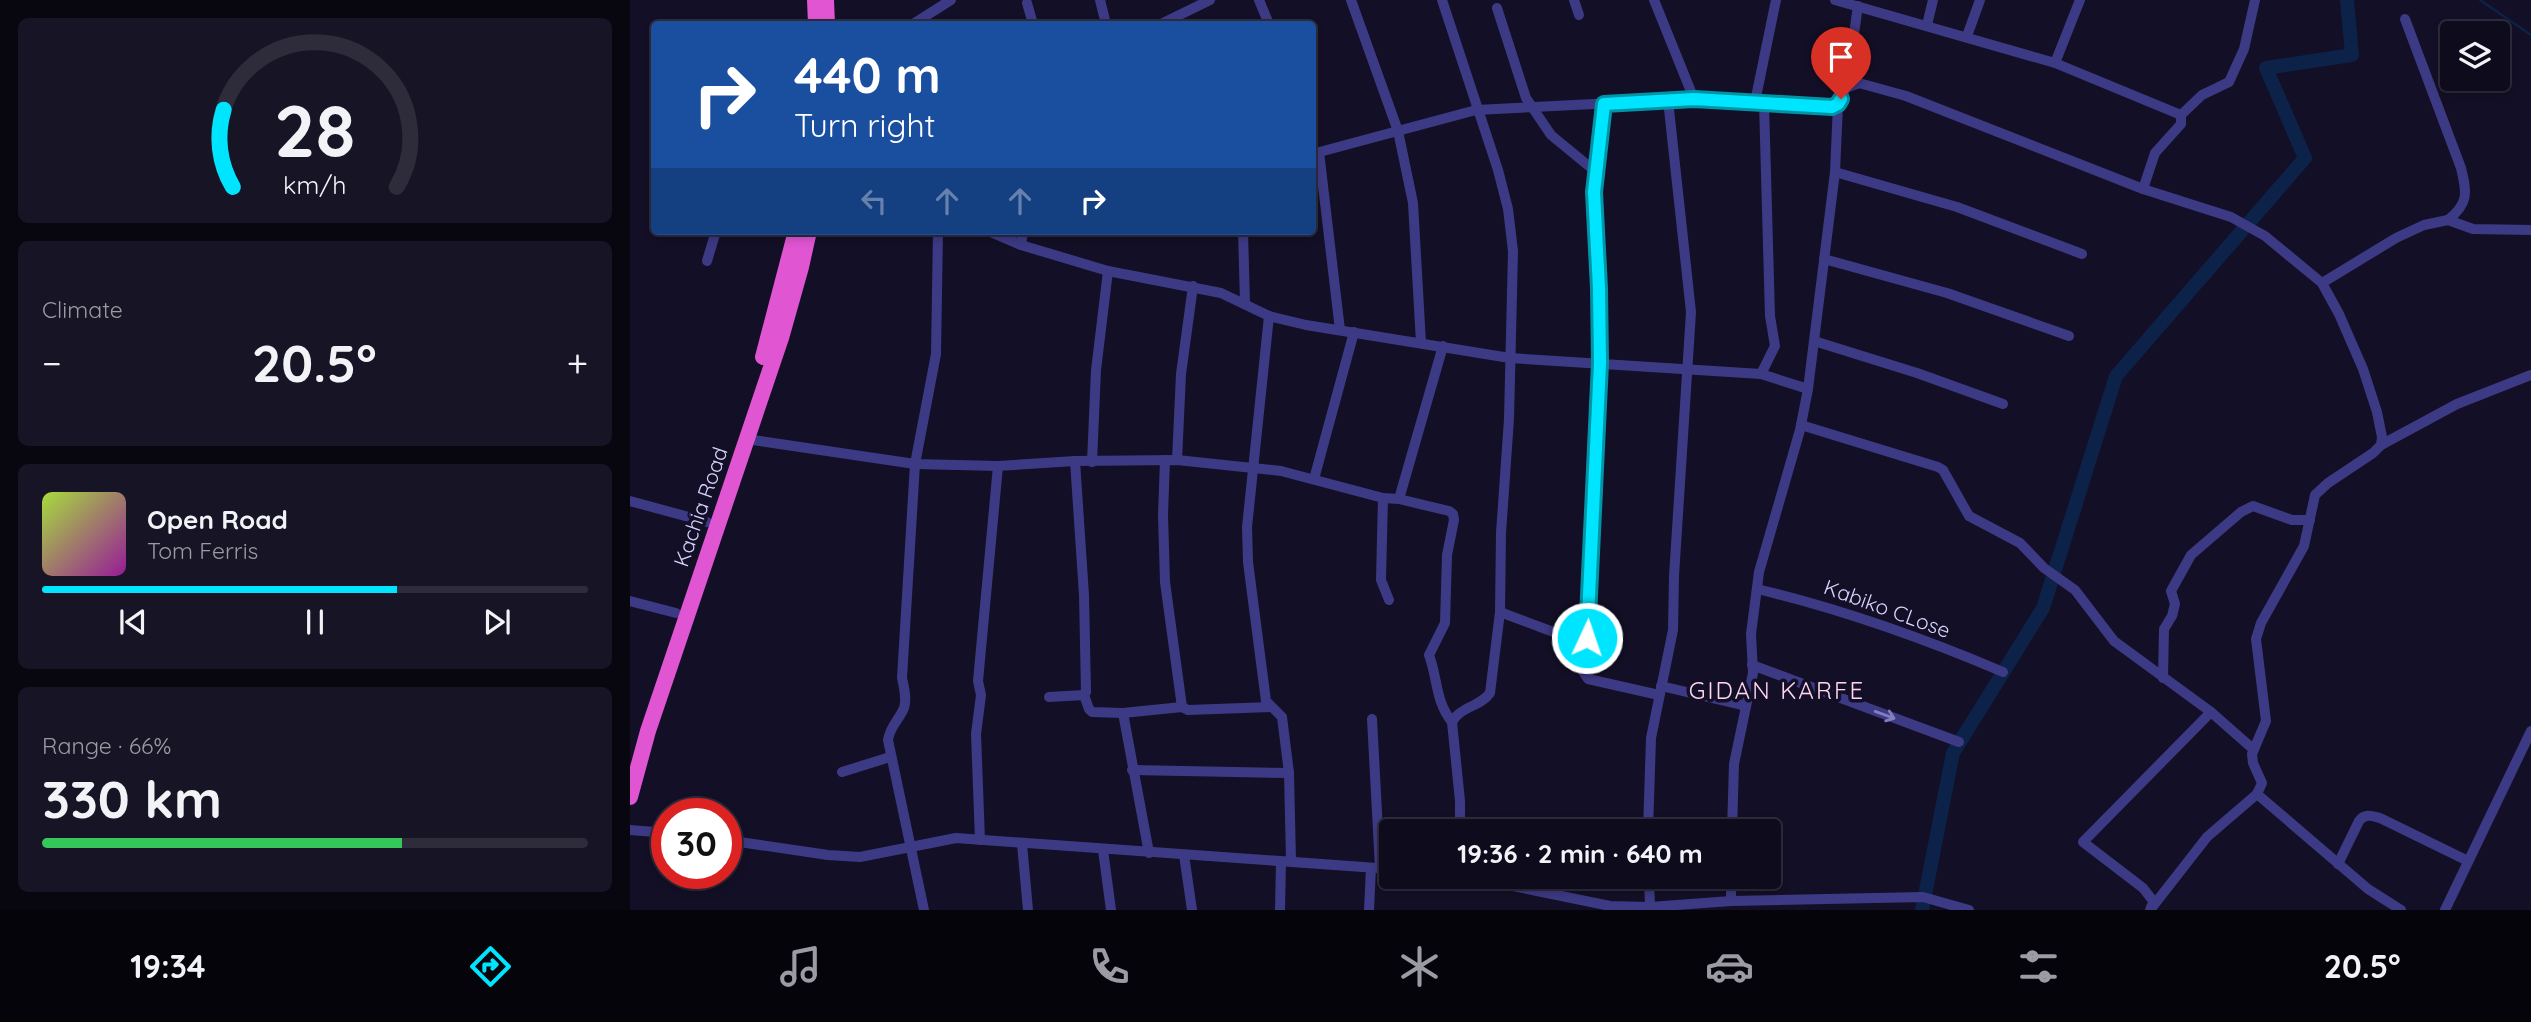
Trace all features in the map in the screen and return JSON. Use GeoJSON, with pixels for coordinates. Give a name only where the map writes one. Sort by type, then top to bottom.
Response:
{"type":"FeatureCollection","features":[{"type":"Feature","properties":{"kind":"highway"},"geometry":{"type":"LineString","coordinates":[[815,0],[816,21]]}},
{"type":"Feature","properties":{"kind":"highway"},"geometry":{"type":"LineString","coordinates":[[826,0],[827,21]]}},
{"type":"Feature","properties":{"kind":"highway","name":"Kachia Road"},"geometry":{"type":"LineString","coordinates":[[630,797],[693,580],[707,522],[769,339],[795,235]]}},
{"type":"Feature","properties":{"kind":"highway","name":"Kachia Road"},"geometry":{"type":"LineString","coordinates":[[630,755],[676,613],[693,580],[746,439],[792,302],[808,235]]}},
{"type":"Feature","properties":{"kind":"street"},"geometry":{"type":"LineString","coordinates":[[918,21],[951,0]]}},
{"type":"Feature","properties":{"kind":"street"},"geometry":{"type":"LineString","coordinates":[[1100,0],[1105,21]]}},
{"type":"Feature","properties":{"kind":"street"},"geometry":{"type":"LineString","coordinates":[[1171,21],[1192,4],[1210,0]]}},
{"type":"Feature","properties":{"kind":"street"},"geometry":{"type":"LineString","coordinates":[[1259,0],[1268,21]]}},
{"type":"Feature","properties":{"kind":"street"},"geometry":{"type":"LineString","coordinates":[[1351,0],[1398,131],[1413,203],[1421,343]]}},
{"type":"Feature","properties":{"kind":"street"},"geometry":{"type":"LineString","coordinates":[[1442,0],[1476,110],[1498,170],[1508,209],[1513,251],[1500,612],[1490,693],[1485,701],[1456,715],[1452,722]]}},
{"type":"Feature","properties":{"kind":"street"},"geometry":{"type":"LineString","coordinates":[[1574,0],[1579,15]]}},
{"type":"Feature","properties":{"kind":"street"},"geometry":{"type":"LineString","coordinates":[[1654,0],[1694,99]]}},
{"type":"Feature","properties":{"kind":"street"},"geometry":{"type":"LineString","coordinates":[[1760,374],[1775,345],[1770,316],[1759,103],[1776,0]]}},
{"type":"Feature","properties":{"kind":"street"},"geometry":{"type":"LineString","coordinates":[[1835,0],[2055,63],[2181,115]]}},
{"type":"Feature","properties":{"kind":"street"},"geometry":{"type":"LineString","coordinates":[[1927,25],[1933,0]]}},
{"type":"Feature","properties":{"kind":"street"},"geometry":{"type":"LineString","coordinates":[[1967,36],[1980,0]]}},
{"type":"Feature","properties":{"kind":"street"},"geometry":{"type":"LineString","coordinates":[[2055,63],[2080,0]]}},
{"type":"Feature","properties":{"kind":"street"},"geometry":{"type":"LineString","coordinates":[[2143,190],[2155,153],[2181,124],[2181,115],[2202,95],[2229,82],[2244,49],[2255,0]]}},
{"type":"Feature","properties":{"kind":"street"},"geometry":{"type":"LineString","coordinates":[[1027,3],[1032,21]]}},
{"type":"Feature","properties":{"kind":"street"},"geometry":{"type":"LineString","coordinates":[[1732,819],[1734,764],[1752,665],[1751,634],[1759,572],[1801,425],[1808,388],[1835,172],[1838,104],[1846,88],[1858,6]]}},
{"type":"Feature","properties":{"kind":"street"},"geometry":{"type":"LineString","coordinates":[[1497,8],[1522,88],[1531,106],[1551,135],[1596,172]]}},
{"type":"Feature","properties":{"kind":"street"},"geometry":{"type":"LineString","coordinates":[[2322,284],[2396,238],[2424,225],[2448,220],[2461,209],[2466,189],[2461,168],[2405,19]]}},
{"type":"Feature","properties":{"kind":"street"},"geometry":{"type":"LineString","coordinates":[[1846,88],[1859,82],[1906,96],[2143,190],[2231,217],[2266,236],[2322,284],[2339,314],[2363,369],[2377,412],[2381,445]]}},
{"type":"Feature","properties":{"kind":"street"},"geometry":{"type":"LineString","coordinates":[[1340,330],[1316,153],[1476,110],[1694,99],[1832,107],[1838,104]]}},
{"type":"Feature","properties":{"kind":"street"},"geometry":{"type":"LineString","coordinates":[[1648,819],[1651,738],[1673,630],[1690,312],[1668,100]]}},
{"type":"Feature","properties":{"kind":"street"},"geometry":{"type":"LineString","coordinates":[[1604,104],[1594,192],[1600,363],[1584,673],[1588,679],[1746,706]]}},
{"type":"Feature","properties":{"kind":"street"},"geometry":{"type":"LineString","coordinates":[[1835,172],[1956,207],[2081,254]]}},
{"type":"Feature","properties":{"kind":"street"},"geometry":{"type":"LineString","coordinates":[[2448,220],[2473,229],[2531,230]]}},
{"type":"Feature","properties":{"kind":"street"},"geometry":{"type":"LineString","coordinates":[[707,261],[715,235]]}},
{"type":"Feature","properties":{"kind":"street"},"geometry":{"type":"LineString","coordinates":[[924,910],[890,757],[889,731],[903,709],[905,699],[902,678],[915,464],[936,354],[938,235]]}},
{"type":"Feature","properties":{"kind":"street"},"geometry":{"type":"LineString","coordinates":[[997,235],[1021,245],[1108,271],[1221,293],[1269,316],[1340,330],[1510,358],[1760,374],[1808,388]]}},
{"type":"Feature","properties":{"kind":"street"},"geometry":{"type":"LineString","coordinates":[[1021,245],[1022,235]]}},
{"type":"Feature","properties":{"kind":"street"},"geometry":{"type":"LineString","coordinates":[[1243,235],[1245,303]]}},
{"type":"Feature","properties":{"kind":"street"},"geometry":{"type":"LineString","coordinates":[[1824,259],[1947,293],[2069,336]]}},
{"type":"Feature","properties":{"kind":"street"},"geometry":{"type":"LineString","coordinates":[[1092,461],[1096,370],[1108,271]]}},
{"type":"Feature","properties":{"kind":"street"},"geometry":{"type":"LineString","coordinates":[[1177,460],[1181,374],[1194,286]]}},
{"type":"Feature","properties":{"kind":"street"},"geometry":{"type":"LineString","coordinates":[[1269,316],[1247,527],[1248,562],[1266,701],[1282,717],[1289,773],[1286,861],[1280,910]]}},
{"type":"Feature","properties":{"kind":"street"},"geometry":{"type":"LineString","coordinates":[[1314,479],[1354,332]]}},
{"type":"Feature","properties":{"kind":"street"},"geometry":{"type":"LineString","coordinates":[[1814,341],[1917,373],[2003,404]]}},
{"type":"Feature","properties":{"kind":"street"},"geometry":{"type":"LineString","coordinates":[[1399,499],[1443,346]]}},
{"type":"Feature","properties":{"kind":"street"},"geometry":{"type":"LineString","coordinates":[[2149,910],[2207,837],[2257,794],[2262,783],[2253,763],[2253,749],[2266,721],[2256,639],[2261,622],[2304,547],[2315,495],[2381,445],[2456,404],[2531,374]]}},
{"type":"Feature","properties":{"kind":"street"},"geometry":{"type":"LineString","coordinates":[[1801,425],[1943,470],[1969,516],[2020,543],[2043,568],[2075,590],[2109,636],[2211,712],[2253,749]]}},
{"type":"Feature","properties":{"kind":"street"},"geometry":{"type":"LineString","coordinates":[[746,439],[915,464],[998,466],[1075,461],[1177,460],[1252,467],[1281,471],[1453,514],[1447,555],[1445,623],[1429,655],[1435,671],[1442,710],[1452,722],[1460,819]]}},
{"type":"Feature","properties":{"kind":"street"},"geometry":{"type":"LineString","coordinates":[[1165,460],[1165,582],[1182,707]]}},
{"type":"Feature","properties":{"kind":"street"},"geometry":{"type":"LineString","coordinates":[[1075,461],[1084,595],[1084,695],[1089,709],[1093,712],[1123,713],[1182,707],[1188,710],[1271,707]]}},
{"type":"Feature","properties":{"kind":"street"},"geometry":{"type":"LineString","coordinates":[[980,840],[976,734],[981,695],[978,681],[998,466]]}},
{"type":"Feature","properties":{"kind":"street"},"geometry":{"type":"LineString","coordinates":[[1383,498],[1381,580],[1389,600]]}},
{"type":"Feature","properties":{"kind":"street"},"geometry":{"type":"LineString","coordinates":[[630,501],[707,522]]}},
{"type":"Feature","properties":{"kind":"street"},"geometry":{"type":"LineString","coordinates":[[2163,678],[2164,629],[2175,604],[2171,591],[2191,555],[2241,512],[2253,506],[2292,520],[2310,520]]}},
{"type":"Feature","properties":{"kind":"street","name":"Kabiko CLose"},"geometry":{"type":"LineString","coordinates":[[1757,589],[1812,602],[2003,672]]}},
{"type":"Feature","properties":{"kind":"street"},"geometry":{"type":"LineString","coordinates":[[630,601],[676,613]]}},
{"type":"Feature","properties":{"kind":"street"},"geometry":{"type":"LineString","coordinates":[[1500,612],[1572,639],[1587,638]]}},
{"type":"Feature","properties":{"kind":"street"},"geometry":{"type":"LineString","coordinates":[[1752,665],[1959,742]]}},
{"type":"Feature","properties":{"kind":"street"},"geometry":{"type":"LineString","coordinates":[[1049,697],[1084,695]]}},
{"type":"Feature","properties":{"kind":"street"},"geometry":{"type":"LineString","coordinates":[[2149,910],[2154,902],[2143,888],[2083,842],[2211,712]]}},
{"type":"Feature","properties":{"kind":"street"},"geometry":{"type":"LineString","coordinates":[[1123,713],[1149,853]]}},
{"type":"Feature","properties":{"kind":"street"},"geometry":{"type":"LineString","coordinates":[[1369,910],[1375,868],[1372,719]]}},
{"type":"Feature","properties":{"kind":"street"},"geometry":{"type":"LineString","coordinates":[[2445,910],[2531,731]]}},
{"type":"Feature","properties":{"kind":"street"},"geometry":{"type":"LineString","coordinates":[[842,772],[890,757]]}},
{"type":"Feature","properties":{"kind":"street"},"geometry":{"type":"LineString","coordinates":[[1132,770],[1289,773]]}},
{"type":"Feature","properties":{"kind":"street"},"geometry":{"type":"LineString","coordinates":[[2257,794],[2368,889],[2400,910]]}},
{"type":"Feature","properties":{"kind":"street"},"geometry":{"type":"LineString","coordinates":[[2338,864],[2359,821],[2369,815],[2468,861]]}},
{"type":"Feature","properties":{"kind":"street"},"geometry":{"type":"LineString","coordinates":[[630,830],[651,832]]}},
{"type":"Feature","properties":{"kind":"street"},"geometry":{"type":"LineString","coordinates":[[742,842],[860,857],[946,839],[980,840],[1379,868]]}},
{"type":"Feature","properties":{"kind":"street"},"geometry":{"type":"LineString","coordinates":[[1022,844],[1027,910]]}},
{"type":"Feature","properties":{"kind":"street"},"geometry":{"type":"LineString","coordinates":[[1103,850],[1111,910]]}},
{"type":"Feature","properties":{"kind":"street"},"geometry":{"type":"LineString","coordinates":[[1184,855],[1192,910]]}},
{"type":"Feature","properties":{"kind":"street"},"geometry":{"type":"LineString","coordinates":[[1523,889],[1609,908],[1731,901],[1923,897],[1969,910]]}},
{"type":"Feature","properties":{"kind":"street"},"geometry":{"type":"LineString","coordinates":[[1649,889],[1650,907]]}},
{"type":"Feature","properties":{"kind":"street"},"geometry":{"type":"LineString","coordinates":[[1731,889],[1731,901]]}},
{"type":"Feature","properties":{"kind":"waterway"},"geometry":{"type":"LineString","coordinates":[[1922,910],[1953,753],[2043,608],[2116,376],[2305,158],[2266,68],[2352,55],[2347,0]]}},
{"type":"Feature","properties":{"kind":"waterway"},"geometry":{"type":"LineString","coordinates":[[2480,0],[2531,35]]}},
{"type":"Feature","properties":{"kind":"district","name":"GIDAN KARFE"},"geometry":{"type":"Point","coordinates":[1777,691]}},
{"type":"Feature","properties":{"kind":"route"},"geometry":{"type":"LineString","coordinates":[[1587,638],[1600,363],[1594,192],[1604,104],[1694,99],[1832,107],[1841,99]]}}]}
